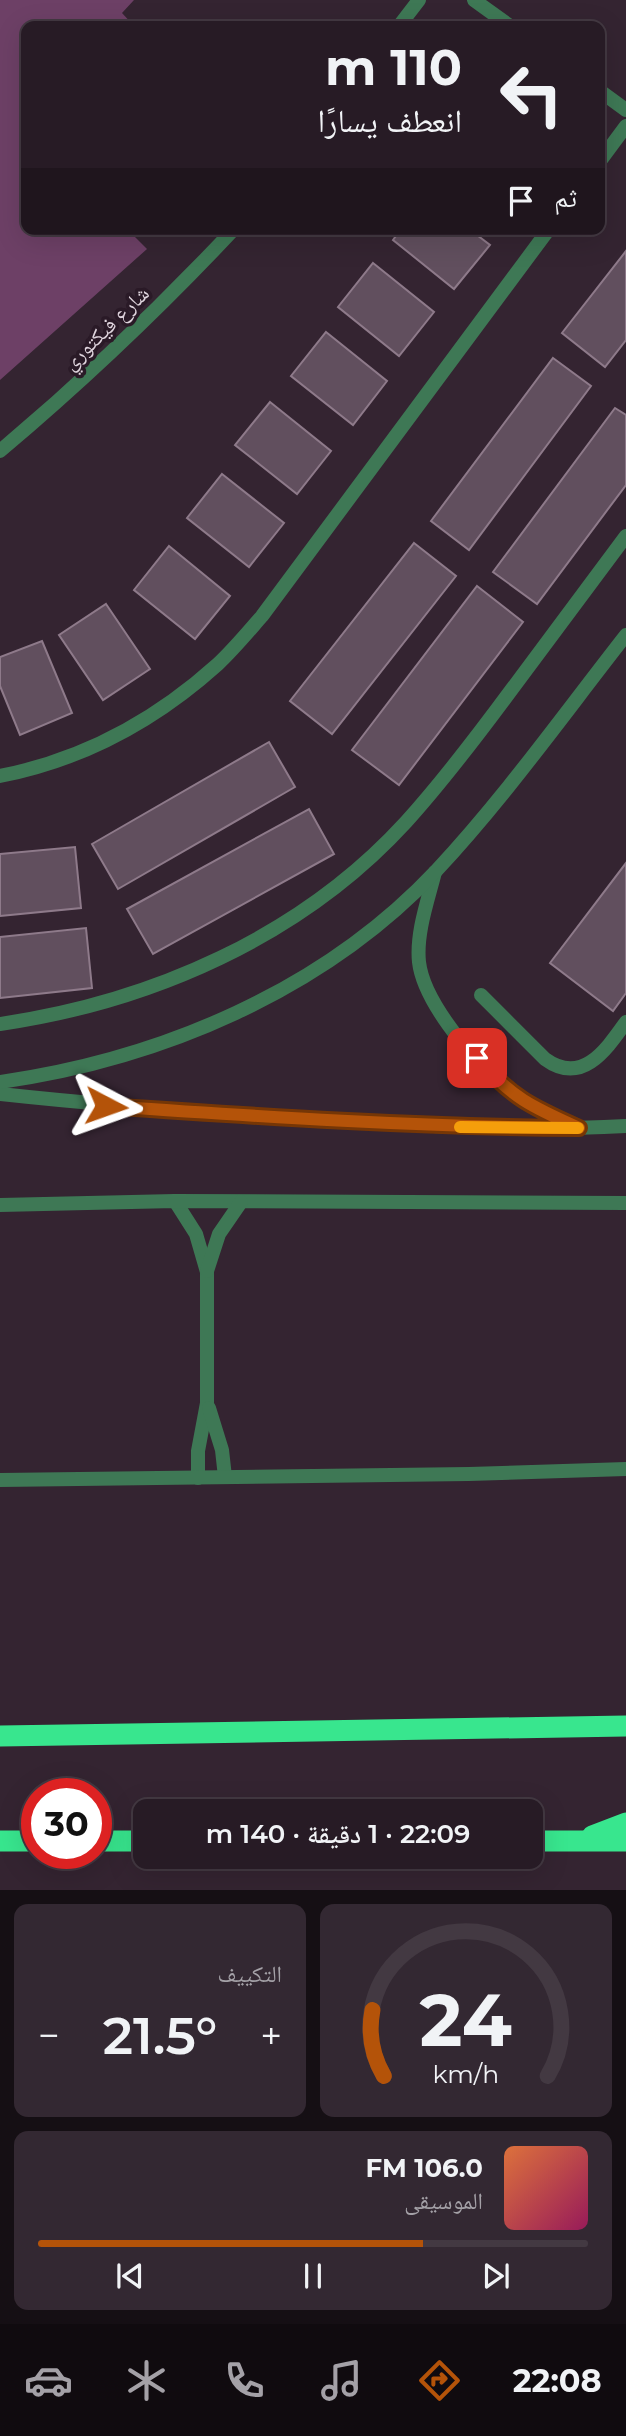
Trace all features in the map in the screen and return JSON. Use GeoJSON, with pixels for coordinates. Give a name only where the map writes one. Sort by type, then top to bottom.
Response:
{"type":"FeatureCollection","features":[{"type":"Feature","properties":{"kind":"highway"},"geometry":{"type":"LineString","coordinates":[[0,1736],[626,1727]]}},
{"type":"Feature","properties":{"kind":"highway"},"geometry":{"type":"LineString","coordinates":[[579,1841],[626,1823]]}},
{"type":"Feature","properties":{"kind":"highway"},"geometry":{"type":"LineString","coordinates":[[0,1840],[21,1841]]}},
{"type":"Feature","properties":{"kind":"highway"},"geometry":{"type":"LineString","coordinates":[[112,1841],[133,1841]]}},
{"type":"Feature","properties":{"kind":"highway"},"geometry":{"type":"LineString","coordinates":[[543,1841],[626,1841]]}},
{"type":"Feature","properties":{"kind":"street"},"geometry":{"type":"LineString","coordinates":[[403,21],[419,0]]}},
{"type":"Feature","properties":{"kind":"street"},"geometry":{"type":"LineString","coordinates":[[474,0],[503,21]]}},
{"type":"Feature","properties":{"kind":"street"},"geometry":{"type":"LineString","coordinates":[[605,95],[626,110]]}},
{"type":"Feature","properties":{"kind":"street"},"geometry":{"type":"LineString","coordinates":[[605,154],[626,126]]}},
{"type":"Feature","properties":{"kind":"street","name":"شارع فيكتوري"},"geometry":{"type":"LineString","coordinates":[[0,451],[71,391],[152,315],[228,235]]}},
{"type":"Feature","properties":{"kind":"street"},"geometry":{"type":"LineString","coordinates":[[0,776],[78,754],[130,729],[177,698],[220,662],[262,616],[545,235]]}},
{"type":"Feature","properties":{"kind":"street"},"geometry":{"type":"LineString","coordinates":[[0,1024],[77,1011],[174,979],[220,959],[287,921],[348,876],[404,824],[453,768],[626,536]]}},
{"type":"Feature","properties":{"kind":"street"},"geometry":{"type":"LineString","coordinates":[[0,1082],[41,1076],[122,1057],[184,1035],[245,1009],[302,977],[356,940],[398,907],[435,872],[474,828],[626,635]]}},
{"type":"Feature","properties":{"kind":"street"},"geometry":{"type":"LineString","coordinates":[[435,872],[418,947],[422,979],[436,1009],[493,1076],[513,1095],[537,1110],[579,1128]]}},
{"type":"Feature","properties":{"kind":"street"},"geometry":{"type":"LineString","coordinates":[[481,995],[545,1059],[565,1068],[586,1066],[626,1022]]}},
{"type":"Feature","properties":{"kind":"street"},"geometry":{"type":"LineString","coordinates":[[0,1094],[106,1106],[336,1122],[469,1127],[626,1126]]}},
{"type":"Feature","properties":{"kind":"street"},"geometry":{"type":"LineString","coordinates":[[174,1201],[196,1234],[207,1272],[207,1403],[198,1451],[198,1478]]}},
{"type":"Feature","properties":{"kind":"street"},"geometry":{"type":"LineString","coordinates":[[0,1205],[174,1201],[626,1203]]}},
{"type":"Feature","properties":{"kind":"street"},"geometry":{"type":"LineString","coordinates":[[207,1272],[219,1234],[241,1202]]}},
{"type":"Feature","properties":{"kind":"street"},"geometry":{"type":"LineString","coordinates":[[207,1403],[222,1450],[225,1478]]}},
{"type":"Feature","properties":{"kind":"street"},"geometry":{"type":"LineString","coordinates":[[0,1480],[501,1473],[626,1468]]}},
{"type":"Feature","properties":{"kind":"shaded area"},"geometry":{"type":"Polygon","coordinates":[[[0,0],[134,0],[122,13],[129,21],[21,21],[21,235],[133,235],[147,249],[0,380],[0,0]]]}},
{"type":"Feature","properties":{"kind":"building"},"geometry":{"type":"Polygon","coordinates":[[[397,235],[477,235],[490,245],[454,289],[393,240],[397,235]]]}},
{"type":"Feature","properties":{"kind":"building"},"geometry":{"type":"Polygon","coordinates":[[[626,251],[626,340],[605,367],[562,333],[626,251]]]}},
{"type":"Feature","properties":{"kind":"building"},"geometry":{"type":"Polygon","coordinates":[[[373,263],[434,312],[399,356],[338,307],[373,263]]]}},
{"type":"Feature","properties":{"kind":"building"},"geometry":{"type":"Polygon","coordinates":[[[326,332],[387,381],[353,425],[291,376],[326,332]]]}},
{"type":"Feature","properties":{"kind":"building"},"geometry":{"type":"Polygon","coordinates":[[[553,358],[591,386],[469,550],[431,521],[553,358]]]}},
{"type":"Feature","properties":{"kind":"building"},"geometry":{"type":"Polygon","coordinates":[[[270,402],[331,451],[297,494],[235,445],[270,402]]]}},
{"type":"Feature","properties":{"kind":"building"},"geometry":{"type":"Polygon","coordinates":[[[615,408],[626,415],[626,485],[537,604],[493,572],[615,408]]]}},
{"type":"Feature","properties":{"kind":"building"},"geometry":{"type":"Polygon","coordinates":[[[222,474],[284,523],[249,567],[187,518],[222,474]]]}},
{"type":"Feature","properties":{"kind":"building"},"geometry":{"type":"Polygon","coordinates":[[[414,543],[456,576],[332,734],[290,701],[414,543]]]}},
{"type":"Feature","properties":{"kind":"building"},"geometry":{"type":"Polygon","coordinates":[[[169,546],[230,596],[195,639],[134,590],[169,546]]]}},
{"type":"Feature","properties":{"kind":"building"},"geometry":{"type":"Polygon","coordinates":[[[477,586],[523,622],[399,785],[352,750],[477,586]]]}},
{"type":"Feature","properties":{"kind":"building"},"geometry":{"type":"Polygon","coordinates":[[[106,604],[150,669],[103,700],[59,635],[106,604]]]}},
{"type":"Feature","properties":{"kind":"building"},"geometry":{"type":"Polygon","coordinates":[[[42,641],[72,713],[20,735],[0,686],[0,657],[42,641]]]}},
{"type":"Feature","properties":{"kind":"building"},"geometry":{"type":"Polygon","coordinates":[[[269,742],[295,787],[118,889],[92,844],[269,742]]]}},
{"type":"Feature","properties":{"kind":"building"},"geometry":{"type":"Polygon","coordinates":[[[309,809],[334,854],[153,954],[127,909],[309,809]]]}},
{"type":"Feature","properties":{"kind":"building"},"geometry":{"type":"Polygon","coordinates":[[[75,847],[81,908],[0,916],[0,854],[75,847]]]}},
{"type":"Feature","properties":{"kind":"building"},"geometry":{"type":"Polygon","coordinates":[[[626,863],[626,993],[613,1011],[550,963],[626,863]]]}},
{"type":"Feature","properties":{"kind":"building"},"geometry":{"type":"Polygon","coordinates":[[[86,928],[92,988],[0,998],[0,937],[86,928]]]}},
{"type":"Feature","properties":{"kind":"slow traffic"},"geometry":{"type":"LineString","coordinates":[[460,1127],[578,1128]]}},
{"type":"Feature","properties":{"kind":"route"},"geometry":{"type":"LineString","coordinates":[[106,1106],[336,1122],[579,1128],[537,1110],[513,1095],[477,1058]]}}]}
